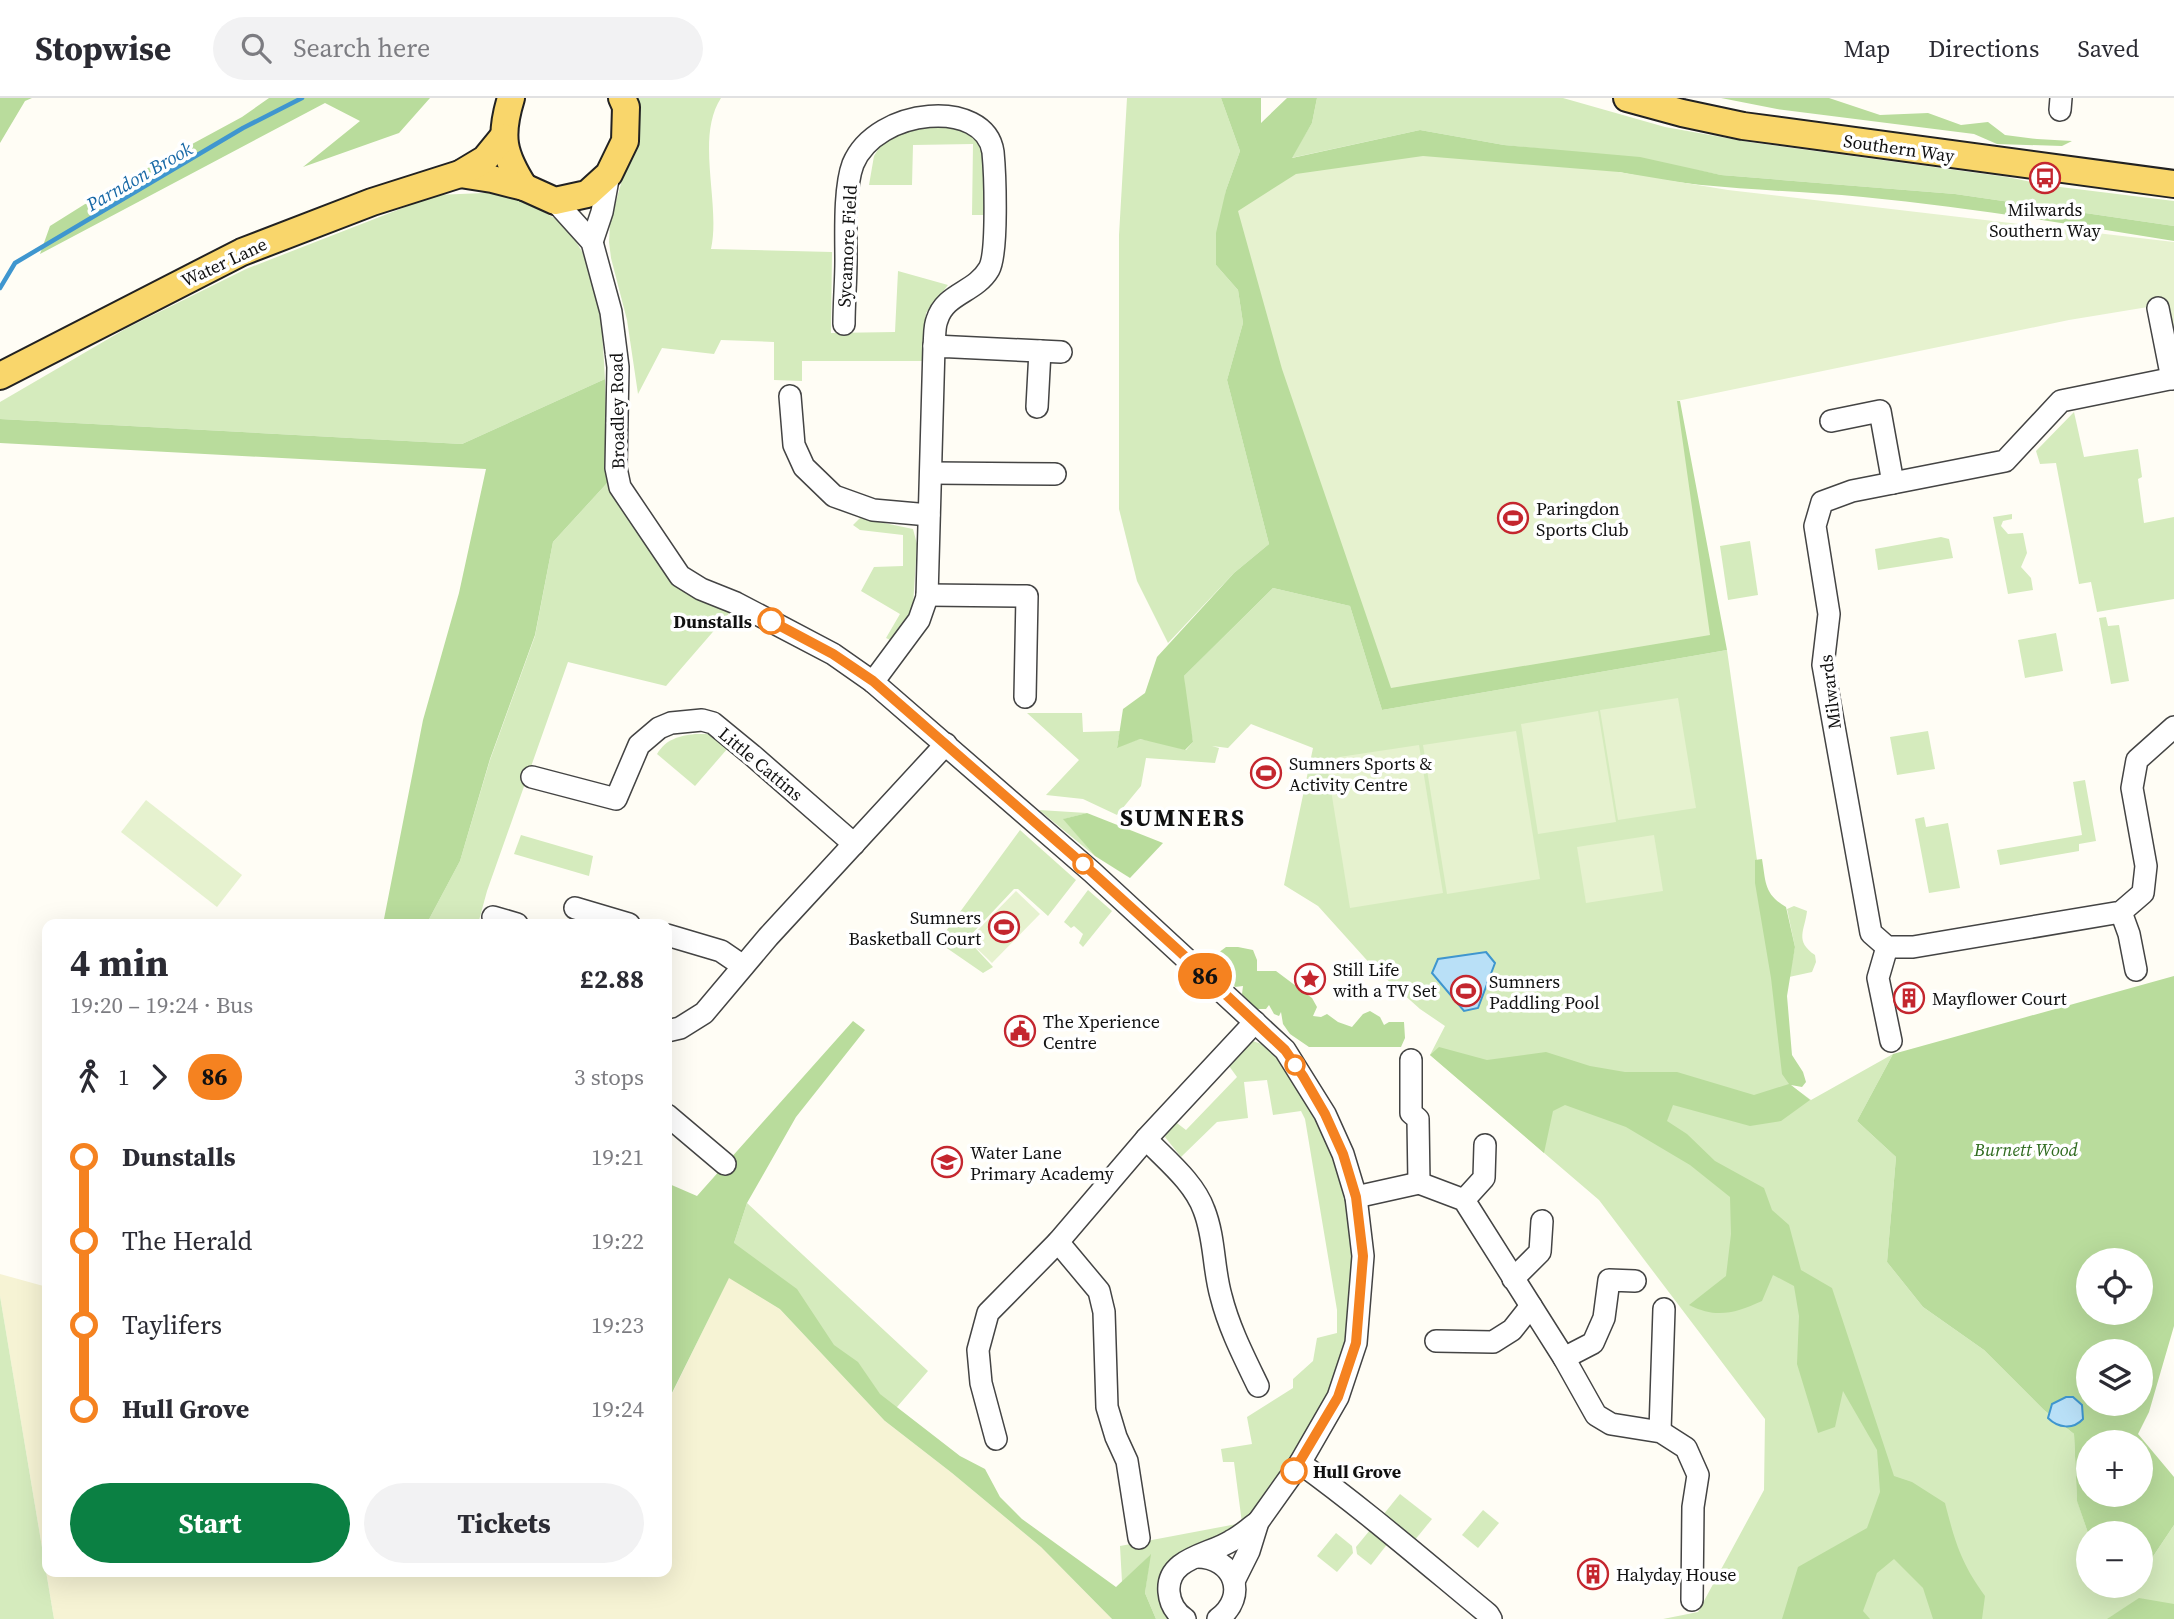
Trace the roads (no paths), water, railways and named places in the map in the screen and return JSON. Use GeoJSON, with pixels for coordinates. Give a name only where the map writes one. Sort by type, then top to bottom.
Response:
{"type":"FeatureCollection","features":[{"type":"Feature","properties":{"kind":"main road"},"geometry":{"type":"LineString","coordinates":[[511,98],[503,137],[509,164],[524,187]]}},
{"type":"Feature","properties":{"kind":"main road","name":"Southern Way"},"geometry":{"type":"LineString","coordinates":[[1626,98],[1743,126],[2174,184]]}},
{"type":"Feature","properties":{"kind":"main road"},"geometry":{"type":"LineString","coordinates":[[555,201],[587,194],[609,174],[625,141],[626,101]]}},
{"type":"Feature","properties":{"kind":"main road","name":"Water Lane"},"geometry":{"type":"LineString","coordinates":[[0,376],[242,252],[361,205],[460,174],[485,159],[503,137]]}},
{"type":"Feature","properties":{"kind":"main road","name":"Water Lane"},"geometry":{"type":"LineString","coordinates":[[460,174],[524,187],[555,201]]}},
{"type":"Feature","properties":{"kind":"street","name":"Sycamore Field"},"geometry":{"type":"LineString","coordinates":[[844,324],[847,204],[852,166],[867,140],[898,116],[921,103],[949,100],[967,103],[984,120],[993,150],[994,233],[990,267],[975,286],[947,302],[937,320],[934,346]]}},
{"type":"Feature","properties":{"kind":"street"},"geometry":{"type":"LineString","coordinates":[[592,242],[609,174]]}},
{"type":"Feature","properties":{"kind":"street","name":"Broadley Road"},"geometry":{"type":"LineString","coordinates":[[555,201],[592,242],[611,312],[618,367],[617,468],[620,487],[680,576],[833,654],[873,681],[946,744],[1092,872],[1285,1050],[1314,1095],[1343,1154],[1356,1197],[1363,1256],[1356,1343],[1338,1397],[1300,1463],[1258,1522],[1231,1542],[1178,1567],[1168,1586],[1172,1607],[1185,1619]]}},
{"type":"Feature","properties":{"kind":"street","name":"Milwards"},"geometry":{"type":"LineString","coordinates":[[1887,947],[1871,933],[1824,673],[1829,614],[1815,526],[1822,502],[1852,491],[2005,461],[2061,401],[2173,379],[2158,308]]}},
{"type":"Feature","properties":{"kind":"street"},"geometry":{"type":"LineString","coordinates":[[873,681],[919,620],[927,595],[934,346],[1051,352],[1037,407]]}},
{"type":"Feature","properties":{"kind":"street"},"geometry":{"type":"LineString","coordinates":[[790,396],[794,445],[804,467],[834,496],[873,510],[929,515]]}},
{"type":"Feature","properties":{"kind":"street"},"geometry":{"type":"LineString","coordinates":[[1831,421],[1880,411],[1893,483]]}},
{"type":"Feature","properties":{"kind":"street"},"geometry":{"type":"LineString","coordinates":[[932,473],[1055,474]]}},
{"type":"Feature","properties":{"kind":"street"},"geometry":{"type":"LineString","coordinates":[[927,595],[1027,596],[1026,697]]}},
{"type":"Feature","properties":{"kind":"street","name":"Little Cattins"},"geometry":{"type":"LineString","coordinates":[[533,777],[617,799],[639,745],[659,728],[671,723],[702,720],[713,723],[854,844]]}},
{"type":"Feature","properties":{"kind":"street"},"geometry":{"type":"LineString","coordinates":[[1891,1041],[1878,978],[1887,947],[1913,947],[2121,912],[2143,894],[2146,866],[2132,788],[2137,760],[2174,727]]}},
{"type":"Feature","properties":{"kind":"street"},"geometry":{"type":"LineString","coordinates":[[672,1030],[704,1013],[743,966],[946,744]]}},
{"type":"Feature","properties":{"kind":"street"},"geometry":{"type":"LineString","coordinates":[[575,908],[612,919]]}},
{"type":"Feature","properties":{"kind":"street"},"geometry":{"type":"LineString","coordinates":[[2121,912],[2129,934],[2136,970]]}},
{"type":"Feature","properties":{"kind":"street"},"geometry":{"type":"LineString","coordinates":[[493,917],[500,919]]}},
{"type":"Feature","properties":{"kind":"street"},"geometry":{"type":"LineString","coordinates":[[672,936],[721,951],[743,966]]}},
{"type":"Feature","properties":{"kind":"street"},"geometry":{"type":"LineString","coordinates":[[996,1440],[981,1383],[978,1350],[988,1313],[1058,1242],[1146,1139],[1255,1022]]}},
{"type":"Feature","properties":{"kind":"street"},"geometry":{"type":"LineString","coordinates":[[1411,1060],[1411,1113],[1418,1119],[1419,1183]]}},
{"type":"Feature","properties":{"kind":"street"},"geometry":{"type":"LineString","coordinates":[[672,1119],[725,1164]]}},
{"type":"Feature","properties":{"kind":"street"},"geometry":{"type":"LineString","coordinates":[[1146,1139],[1184,1178],[1203,1208],[1214,1248],[1220,1294],[1237,1343],[1258,1386]]}},
{"type":"Feature","properties":{"kind":"street"},"geometry":{"type":"LineString","coordinates":[[1464,1200],[1484,1178],[1485,1145]]}},
{"type":"Feature","properties":{"kind":"street"},"geometry":{"type":"LineString","coordinates":[[1356,1197],[1419,1183],[1464,1200],[1564,1357],[1596,1415],[1611,1424],[1660,1431],[1686,1448],[1698,1475],[1693,1507],[1692,1600]]}},
{"type":"Feature","properties":{"kind":"street"},"geometry":{"type":"LineString","coordinates":[[1513,1279],[1541,1252],[1542,1221]]}},
{"type":"Feature","properties":{"kind":"street"},"geometry":{"type":"LineString","coordinates":[[1058,1242],[1099,1291],[1104,1312],[1107,1407],[1116,1437],[1128,1461],[1139,1538]]}},
{"type":"Feature","properties":{"kind":"street"},"geometry":{"type":"LineString","coordinates":[[1564,1357],[1593,1343],[1604,1318],[1609,1280],[1634,1281]]}},
{"type":"Feature","properties":{"kind":"street"},"geometry":{"type":"LineString","coordinates":[[1436,1341],[1493,1342],[1512,1330],[1531,1307]]}},
{"type":"Feature","properties":{"kind":"street"},"geometry":{"type":"LineString","coordinates":[[1660,1431],[1664,1309]]}},
{"type":"Feature","properties":{"kind":"street"},"geometry":{"type":"LineString","coordinates":[[1300,1463],[1339,1491],[1491,1619]]}},
{"type":"Feature","properties":{"kind":"street","name":"Broadley Road"},"geometry":{"type":"LineString","coordinates":[[1218,1619],[1233,1602],[1234,1581],[1249,1551],[1258,1522]]}},
{"type":"Feature","properties":{"kind":"street"},"geometry":{"type":"LineString","coordinates":[[1197,1558],[1215,1560],[1230,1572],[1234,1581]]}},
{"type":"Feature","properties":{"kind":"water","name":"Sumners Paddling Pool"},"geometry":{"type":"Polygon","coordinates":[[[1486,952],[1495,963],[1478,1008],[1464,1011],[1432,973],[1438,959],[1486,952]]]}},
{"type":"Feature","properties":{"kind":"water"},"geometry":{"type":"Polygon","coordinates":[[[2066,1397],[2073,1397],[2076,1400],[2076,1416],[2083,1416],[2083,1419],[2075,1425],[2061,1426],[2048,1418],[2052,1404],[2066,1397]]]}},
{"type":"Feature","properties":{"kind":"waterway","name":"Parndon Brook"},"geometry":{"type":"LineString","coordinates":[[0,288],[15,263],[243,128],[302,98]]}},
{"type":"Feature","properties":{"kind":"place","name":"Milwards Southern Way"},"geometry":{"type":"Point","coordinates":[2045,178]}},
{"type":"Feature","properties":{"kind":"place","name":"Paringdon Sports Club"},"geometry":{"type":"Point","coordinates":[1513,518]}},
{"type":"Feature","properties":{"kind":"place","name":"Dunstalls"},"geometry":{"type":"Point","coordinates":[771,621]}},
{"type":"Feature","properties":{"kind":"place","name":"Sumners Sports & Activity Centre"},"geometry":{"type":"Point","coordinates":[1266,773]}},
{"type":"Feature","properties":{"kind":"place","name":"Sumners Basketball Court"},"geometry":{"type":"Point","coordinates":[1004,927]}},
{"type":"Feature","properties":{"kind":"place","name":"Still Life with a TV Set"},"geometry":{"type":"Point","coordinates":[1310,979]}},
{"type":"Feature","properties":{"kind":"place","name":"Sumners Paddling Pool"},"geometry":{"type":"Point","coordinates":[1466,991]}},
{"type":"Feature","properties":{"kind":"place","name":"Mayflower Court"},"geometry":{"type":"Point","coordinates":[1909,998]}},
{"type":"Feature","properties":{"kind":"place","name":"The Xperience Centre"},"geometry":{"type":"Point","coordinates":[1020,1031]}},
{"type":"Feature","properties":{"kind":"place","name":"Water Lane Primary Academy"},"geometry":{"type":"Point","coordinates":[947,1162]}},
{"type":"Feature","properties":{"kind":"place","name":"Hull Grove"},"geometry":{"type":"Point","coordinates":[1294,1471]}},
{"type":"Feature","properties":{"kind":"place","name":"Halyday House"},"geometry":{"type":"Point","coordinates":[1593,1574]}},
{"type":"Feature","properties":{"kind":"district","name":"SUMNERS"},"geometry":{"type":"Point","coordinates":[1183,817]}},
{"type":"Feature","properties":{"kind":"park label","name":"Burnett Wood"},"geometry":{"type":"Point","coordinates":[2026,1149]}}]}
